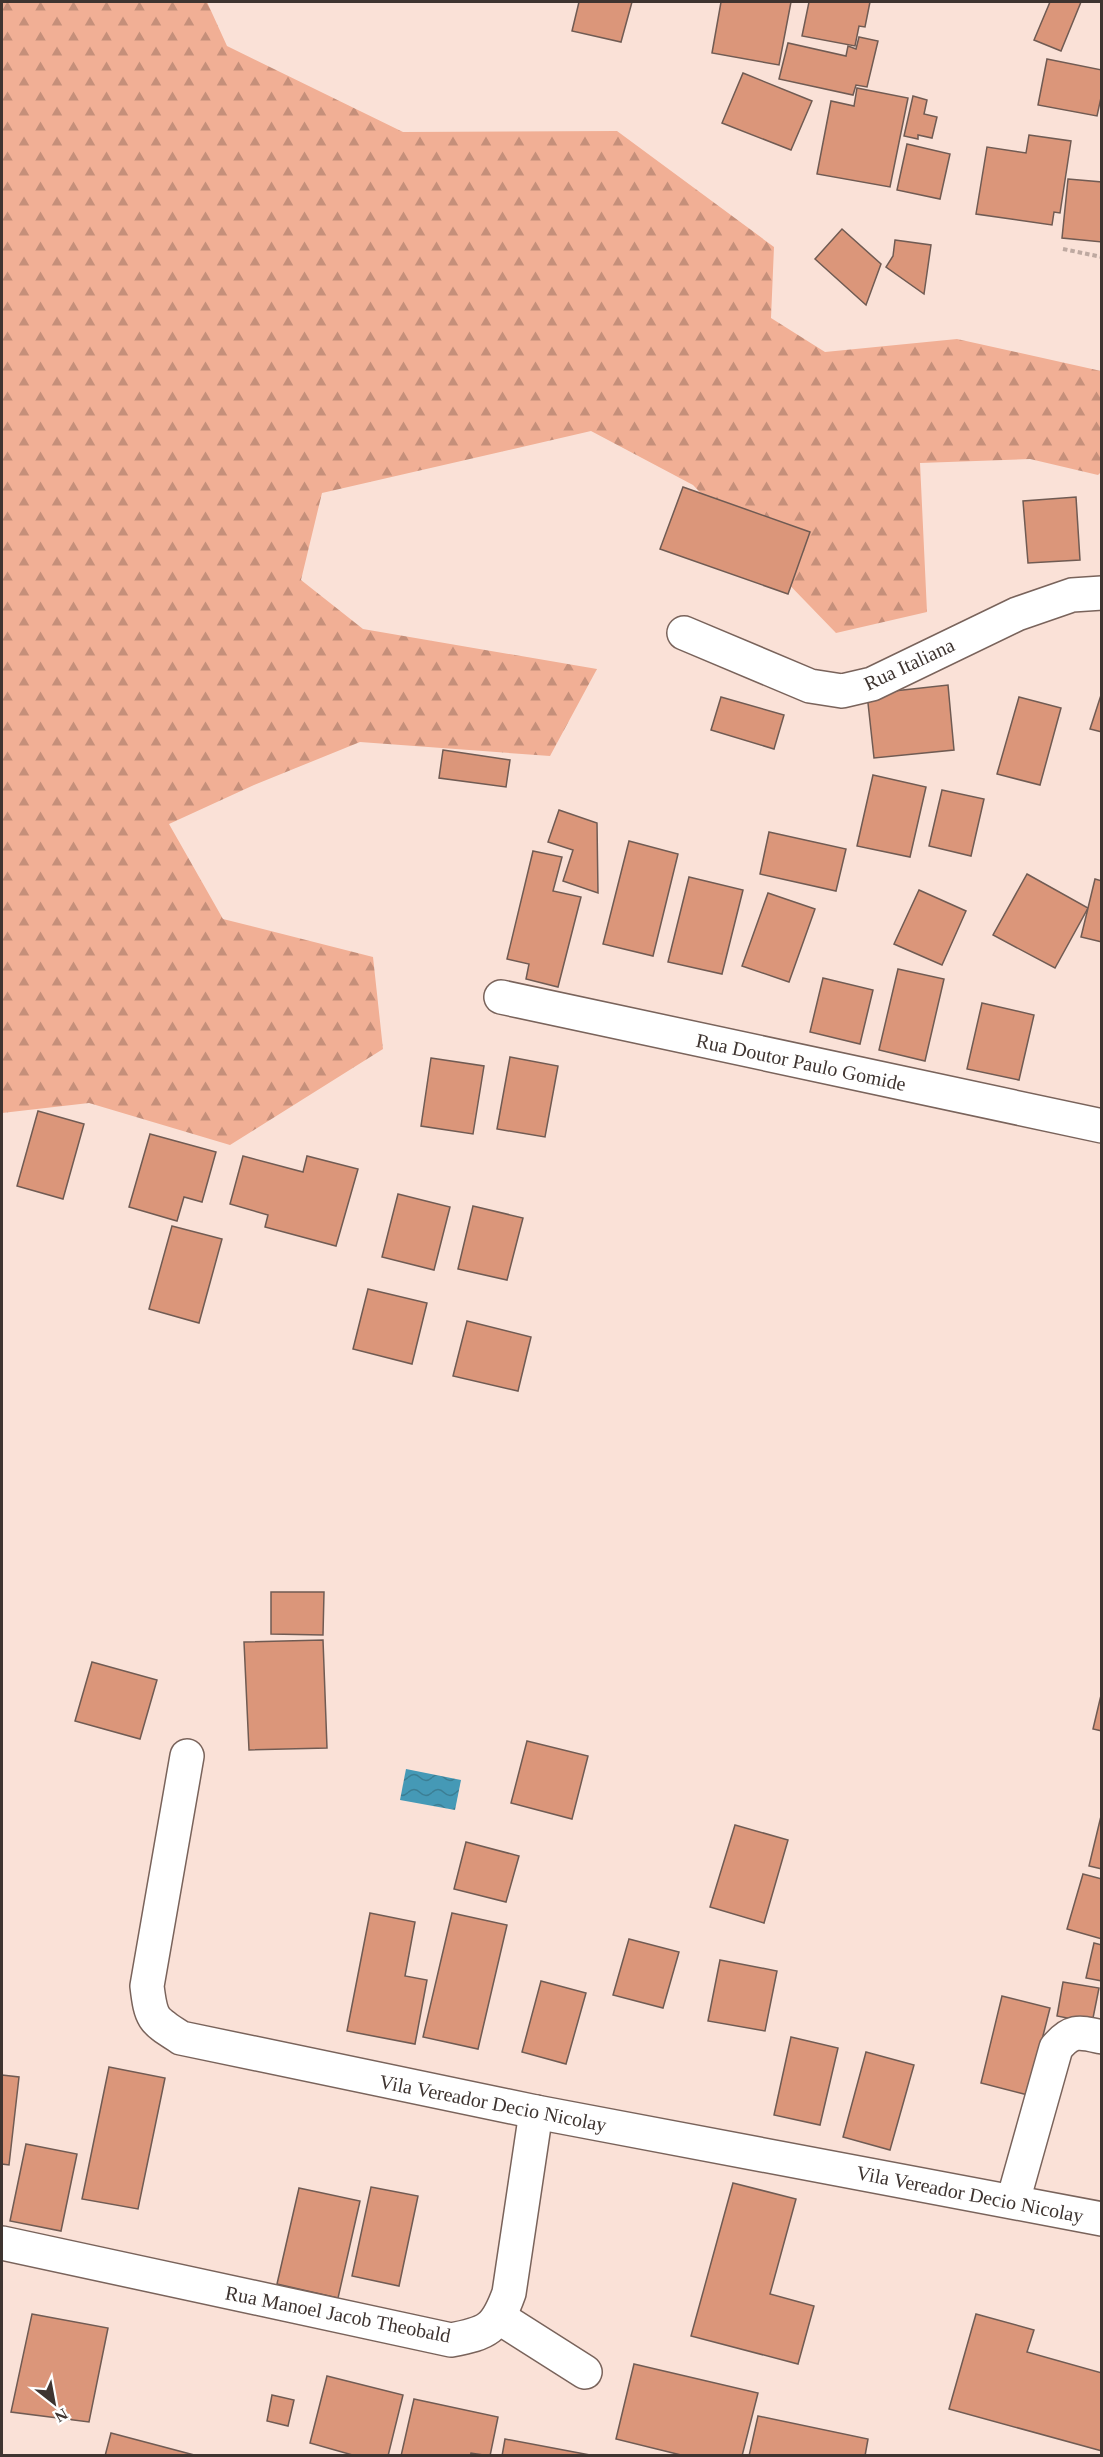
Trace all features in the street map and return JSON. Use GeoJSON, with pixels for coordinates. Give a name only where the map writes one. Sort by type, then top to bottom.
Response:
{"type":"FeatureCollection","features":[{"type":"Feature","properties":{"kind":"street","name":"Rua Italiana"},"geometry":{"type":"LineString","coordinates":[[684,633],[810,686],[842,692],[872,684],[1017,614],[1072,595],[1101,593]]}},
{"type":"Feature","properties":{"kind":"street","name":"Rua Doutor Paulo Gomide"},"geometry":{"type":"LineString","coordinates":[[501,997],[1101,1126]]}},
{"type":"Feature","properties":{"kind":"street","name":"Vila Vereador Decio Nicolay"},"geometry":{"type":"LineString","coordinates":[[187,1756],[147,1986],[150,2012],[161,2025],[181,2038],[536,2112],[1101,2219]]}},
{"type":"Feature","properties":{"kind":"street"},"geometry":{"type":"LineString","coordinates":[[1013,2201],[1056,2048],[1066,2035],[1081,2032],[1101,2037]]}},
{"type":"Feature","properties":{"kind":"street"},"geometry":{"type":"LineString","coordinates":[[536,2112],[509,2293],[500,2318],[585,2372]]}},
{"type":"Feature","properties":{"kind":"street","name":"Rua Manoel Jacob Theobald"},"geometry":{"type":"LineString","coordinates":[[2,2243],[451,2340],[479,2335],[500,2318]]}},
{"type":"Feature","properties":{"kind":"path"},"geometry":{"type":"LineString","coordinates":[[1063,249],[1101,257]]}},
{"type":"Feature","properties":{"kind":"green space"},"geometry":{"type":"Polygon","coordinates":[[[2,2],[207,2],[227,46],[403,132],[617,131],[774,247],[771,318],[825,352],[957,339],[1101,371],[1101,472],[1098,475],[1030,459],[920,463],[927,612],[836,633],[693,485],[591,431],[322,493],[301,580],[363,629],[597,669],[550,756],[360,742],[254,785],[169,824],[223,919],[373,957],[383,1049],[230,1145],[89,1103],[2,1113],[2,2]]]}},
{"type":"Feature","properties":{"kind":"water"},"geometry":{"type":"Polygon","coordinates":[[[406,1769],[461,1780],[455,1810],[400,1800],[406,1769]]]}},
{"type":"Feature","properties":{"kind":"building"},"geometry":{"type":"Polygon","coordinates":[[[579,2],[632,2],[621,42],[572,31],[579,2]]]}},
{"type":"Feature","properties":{"kind":"building"},"geometry":{"type":"Polygon","coordinates":[[[721,2],[791,2],[779,65],[712,53],[721,2]]]}},
{"type":"Feature","properties":{"kind":"building"},"geometry":{"type":"Polygon","coordinates":[[[809,2],[870,2],[865,27],[859,26],[855,46],[802,36],[809,2]]]}},
{"type":"Feature","properties":{"kind":"building"},"geometry":{"type":"Polygon","coordinates":[[[1050,2],[1081,2],[1061,51],[1034,40],[1050,2]]]}},
{"type":"Feature","properties":{"kind":"building"},"geometry":{"type":"Polygon","coordinates":[[[859,37],[878,41],[867,87],[856,85],[853,95],[779,79],[788,43],[846,56],[848,46],[856,49],[859,37]]]}},
{"type":"Feature","properties":{"kind":"building"},"geometry":{"type":"Polygon","coordinates":[[[1047,59],[1102,70],[1102,93],[1097,116],[1038,105],[1047,59]]]}},
{"type":"Feature","properties":{"kind":"building"},"geometry":{"type":"Polygon","coordinates":[[[743,73],[812,101],[791,150],[722,123],[743,73]]]}},
{"type":"Feature","properties":{"kind":"building"},"geometry":{"type":"Polygon","coordinates":[[[857,88],[908,98],[890,187],[817,174],[831,101],[854,106],[857,88]]]}},
{"type":"Feature","properties":{"kind":"building"},"geometry":{"type":"Polygon","coordinates":[[[913,96],[927,100],[924,114],[937,117],[932,138],[918,135],[918,139],[904,136],[913,96]]]}},
{"type":"Feature","properties":{"kind":"building"},"geometry":{"type":"Polygon","coordinates":[[[1029,135],[1071,141],[1060,213],[1054,212],[1052,225],[976,214],[987,147],[1026,153],[1029,135]]]}},
{"type":"Feature","properties":{"kind":"building"},"geometry":{"type":"Polygon","coordinates":[[[907,144],[950,154],[940,199],[897,190],[907,144]]]}},
{"type":"Feature","properties":{"kind":"building"},"geometry":{"type":"Polygon","coordinates":[[[1068,179],[1102,182],[1102,242],[1062,238],[1068,179]]]}},
{"type":"Feature","properties":{"kind":"building"},"geometry":{"type":"Polygon","coordinates":[[[842,229],[881,264],[866,305],[815,259],[842,229]]]}},
{"type":"Feature","properties":{"kind":"building"},"geometry":{"type":"Polygon","coordinates":[[[895,240],[931,245],[924,294],[886,267],[893,256],[895,240]]]}},
{"type":"Feature","properties":{"kind":"building"},"geometry":{"type":"Polygon","coordinates":[[[683,487],[810,532],[788,594],[660,549],[683,487]]]}},
{"type":"Feature","properties":{"kind":"building"},"geometry":{"type":"Polygon","coordinates":[[[1076,497],[1080,560],[1028,563],[1023,501],[1076,497]]]}},
{"type":"Feature","properties":{"kind":"building"},"geometry":{"type":"Polygon","coordinates":[[[948,685],[954,750],[874,758],[867,694],[948,685]]]}},
{"type":"Feature","properties":{"kind":"building"},"geometry":{"type":"Polygon","coordinates":[[[1102,692],[1102,732],[1090,729],[1102,692]]]}},
{"type":"Feature","properties":{"kind":"building"},"geometry":{"type":"Polygon","coordinates":[[[721,697],[784,715],[774,749],[711,730],[721,697]]]}},
{"type":"Feature","properties":{"kind":"building"},"geometry":{"type":"Polygon","coordinates":[[[1019,697],[1061,708],[1040,785],[997,774],[1019,697]]]}},
{"type":"Feature","properties":{"kind":"building"},"geometry":{"type":"Polygon","coordinates":[[[443,750],[510,760],[506,787],[439,778],[443,750]]]}},
{"type":"Feature","properties":{"kind":"building"},"geometry":{"type":"Polygon","coordinates":[[[873,775],[926,787],[910,857],[857,846],[873,775]]]}},
{"type":"Feature","properties":{"kind":"building"},"geometry":{"type":"Polygon","coordinates":[[[942,790],[984,799],[971,856],[929,846],[942,790]]]}},
{"type":"Feature","properties":{"kind":"building"},"geometry":{"type":"Polygon","coordinates":[[[559,810],[597,823],[598,893],[563,881],[573,850],[548,842],[559,810]]]}},
{"type":"Feature","properties":{"kind":"building"},"geometry":{"type":"Polygon","coordinates":[[[769,832],[846,849],[836,891],[760,874],[769,832]]]}},
{"type":"Feature","properties":{"kind":"building"},"geometry":{"type":"Polygon","coordinates":[[[629,841],[678,854],[653,956],[603,944],[629,841]]]}},
{"type":"Feature","properties":{"kind":"building"},"geometry":{"type":"Polygon","coordinates":[[[533,851],[562,857],[553,891],[581,897],[558,987],[526,979],[529,964],[507,959],[533,851]]]}},
{"type":"Feature","properties":{"kind":"building"},"geometry":{"type":"Polygon","coordinates":[[[1027,874],[1088,908],[1055,968],[993,935],[1027,874]]]}},
{"type":"Feature","properties":{"kind":"building"},"geometry":{"type":"Polygon","coordinates":[[[689,877],[743,890],[722,974],[668,962],[689,877]]]}},
{"type":"Feature","properties":{"kind":"building"},"geometry":{"type":"Polygon","coordinates":[[[1095,879],[1102,881],[1102,942],[1081,937],[1095,879]]]}},
{"type":"Feature","properties":{"kind":"building"},"geometry":{"type":"Polygon","coordinates":[[[919,890],[966,911],[942,965],[894,944],[919,890]]]}},
{"type":"Feature","properties":{"kind":"building"},"geometry":{"type":"Polygon","coordinates":[[[768,893],[815,909],[789,982],[742,966],[768,893]]]}},
{"type":"Feature","properties":{"kind":"building"},"geometry":{"type":"Polygon","coordinates":[[[898,969],[944,979],[925,1061],[879,1050],[898,969]]]}},
{"type":"Feature","properties":{"kind":"building"},"geometry":{"type":"Polygon","coordinates":[[[823,978],[873,990],[860,1044],[810,1032],[823,978]]]}},
{"type":"Feature","properties":{"kind":"building"},"geometry":{"type":"Polygon","coordinates":[[[982,1003],[1034,1015],[1019,1080],[967,1069],[982,1003]]]}},
{"type":"Feature","properties":{"kind":"building"},"geometry":{"type":"Polygon","coordinates":[[[510,1057],[558,1066],[545,1137],[497,1129],[510,1057]]]}},
{"type":"Feature","properties":{"kind":"building"},"geometry":{"type":"Polygon","coordinates":[[[431,1058],[484,1066],[473,1134],[421,1126],[431,1058]]]}},
{"type":"Feature","properties":{"kind":"building"},"geometry":{"type":"Polygon","coordinates":[[[38,1111],[84,1124],[63,1199],[17,1186],[38,1111]]]}},
{"type":"Feature","properties":{"kind":"building"},"geometry":{"type":"Polygon","coordinates":[[[150,1134],[216,1152],[202,1202],[184,1197],[177,1221],[129,1207],[150,1134]]]}},
{"type":"Feature","properties":{"kind":"building"},"geometry":{"type":"Polygon","coordinates":[[[243,1156],[303,1172],[307,1156],[358,1169],[336,1246],[265,1227],[268,1215],[230,1204],[243,1156]]]}},
{"type":"Feature","properties":{"kind":"building"},"geometry":{"type":"Polygon","coordinates":[[[398,1194],[450,1207],[434,1270],[382,1257],[398,1194]]]}},
{"type":"Feature","properties":{"kind":"building"},"geometry":{"type":"Polygon","coordinates":[[[473,1206],[523,1218],[507,1280],[458,1269],[473,1206]]]}},
{"type":"Feature","properties":{"kind":"building"},"geometry":{"type":"Polygon","coordinates":[[[172,1226],[222,1239],[199,1323],[149,1309],[172,1226]]]}},
{"type":"Feature","properties":{"kind":"building"},"geometry":{"type":"Polygon","coordinates":[[[368,1289],[427,1303],[412,1364],[353,1349],[368,1289]]]}},
{"type":"Feature","properties":{"kind":"building"},"geometry":{"type":"Polygon","coordinates":[[[467,1321],[531,1337],[518,1391],[453,1376],[467,1321]]]}},
{"type":"Feature","properties":{"kind":"building"},"geometry":{"type":"Polygon","coordinates":[[[271,1592],[324,1592],[323,1635],[271,1634],[271,1592]]]}},
{"type":"Feature","properties":{"kind":"building"},"geometry":{"type":"Polygon","coordinates":[[[323,1640],[327,1748],[249,1750],[244,1642],[323,1640]]]}},
{"type":"Feature","properties":{"kind":"building"},"geometry":{"type":"Polygon","coordinates":[[[92,1662],[157,1680],[140,1739],[75,1721],[92,1662]]]}},
{"type":"Feature","properties":{"kind":"building"},"geometry":{"type":"Polygon","coordinates":[[[1102,1691],[1102,1731],[1093,1729],[1102,1691]]]}},
{"type":"Feature","properties":{"kind":"building"},"geometry":{"type":"Polygon","coordinates":[[[527,1741],[588,1756],[572,1819],[511,1803],[527,1741]]]}},
{"type":"Feature","properties":{"kind":"building"},"geometry":{"type":"Polygon","coordinates":[[[1102,1812],[1102,1869],[1089,1866],[1102,1812]]]}},
{"type":"Feature","properties":{"kind":"building"},"geometry":{"type":"Polygon","coordinates":[[[735,1825],[788,1840],[764,1923],[710,1907],[735,1825]]]}},
{"type":"Feature","properties":{"kind":"building"},"geometry":{"type":"Polygon","coordinates":[[[466,1842],[519,1856],[506,1902],[454,1889],[466,1842]]]}},
{"type":"Feature","properties":{"kind":"building"},"geometry":{"type":"Polygon","coordinates":[[[1083,1874],[1102,1879],[1102,1939],[1067,1929],[1083,1874]]]}},
{"type":"Feature","properties":{"kind":"building"},"geometry":{"type":"Polygon","coordinates":[[[370,1913],[415,1922],[405,1976],[427,1980],[415,2044],[347,2031],[370,1913]]]}},
{"type":"Feature","properties":{"kind":"building"},"geometry":{"type":"Polygon","coordinates":[[[452,1913],[507,1925],[478,2049],[423,2037],[452,1913]]]}},
{"type":"Feature","properties":{"kind":"building"},"geometry":{"type":"Polygon","coordinates":[[[629,1939],[679,1952],[663,2008],[613,1995],[629,1939]]]}},
{"type":"Feature","properties":{"kind":"building"},"geometry":{"type":"Polygon","coordinates":[[[1094,1943],[1102,1945],[1102,1981],[1086,1978],[1094,1943]]]}},
{"type":"Feature","properties":{"kind":"building"},"geometry":{"type":"Polygon","coordinates":[[[720,1960],[777,1971],[765,2031],[708,2021],[720,1960]]]}},
{"type":"Feature","properties":{"kind":"building"},"geometry":{"type":"Polygon","coordinates":[[[541,1981],[586,1993],[566,2064],[522,2052],[541,1981]]]}},
{"type":"Feature","properties":{"kind":"building"},"geometry":{"type":"Polygon","coordinates":[[[1063,1982],[1099,1988],[1092,2023],[1057,2016],[1063,1982]]]}},
{"type":"Feature","properties":{"kind":"building"},"geometry":{"type":"Polygon","coordinates":[[[1002,1996],[1050,2008],[1028,2095],[981,2083],[1002,1996]]]}},
{"type":"Feature","properties":{"kind":"building"},"geometry":{"type":"Polygon","coordinates":[[[791,2037],[838,2048],[820,2125],[774,2115],[791,2037]]]}},
{"type":"Feature","properties":{"kind":"building"},"geometry":{"type":"Polygon","coordinates":[[[866,2052],[914,2065],[890,2150],[843,2137],[866,2052]]]}},
{"type":"Feature","properties":{"kind":"building"},"geometry":{"type":"Polygon","coordinates":[[[109,2067],[165,2078],[138,2209],[82,2199],[109,2067]]]}},
{"type":"Feature","properties":{"kind":"building"},"geometry":{"type":"Polygon","coordinates":[[[2,2075],[19,2077],[9,2165],[2,2164],[2,2075]]]}},
{"type":"Feature","properties":{"kind":"building"},"geometry":{"type":"Polygon","coordinates":[[[26,2144],[77,2154],[61,2231],[10,2221],[26,2144]]]}},
{"type":"Feature","properties":{"kind":"building"},"geometry":{"type":"Polygon","coordinates":[[[733,2183],[796,2199],[770,2294],[814,2306],[798,2364],[691,2336],[733,2183]]]}},
{"type":"Feature","properties":{"kind":"building"},"geometry":{"type":"Polygon","coordinates":[[[371,2187],[418,2196],[399,2286],[352,2276],[371,2187]]]}},
{"type":"Feature","properties":{"kind":"building"},"geometry":{"type":"Polygon","coordinates":[[[299,2188],[360,2201],[338,2298],[277,2284],[299,2188]]]}},
{"type":"Feature","properties":{"kind":"building"},"geometry":{"type":"Polygon","coordinates":[[[32,2314],[108,2328],[89,2422],[11,2412],[32,2314]]]}},
{"type":"Feature","properties":{"kind":"building"},"geometry":{"type":"Polygon","coordinates":[[[976,2314],[1034,2330],[1027,2352],[1102,2373],[1102,2451],[949,2409],[976,2314]]]}},
{"type":"Feature","properties":{"kind":"building"},"geometry":{"type":"Polygon","coordinates":[[[634,2364],[758,2393],[742,2456],[685,2456],[616,2439],[634,2364]]]}},
{"type":"Feature","properties":{"kind":"building"},"geometry":{"type":"Polygon","coordinates":[[[327,2376],[403,2395],[388,2456],[356,2456],[310,2443],[327,2376]]]}},
{"type":"Feature","properties":{"kind":"building"},"geometry":{"type":"Polygon","coordinates":[[[272,2395],[294,2400],[288,2426],[267,2421],[272,2395]]]}},
{"type":"Feature","properties":{"kind":"building"},"geometry":{"type":"Polygon","coordinates":[[[414,2399],[498,2417],[490,2456],[471,2453],[470,2456],[401,2456],[414,2399]]]}},
{"type":"Feature","properties":{"kind":"building"},"geometry":{"type":"Polygon","coordinates":[[[758,2416],[868,2439],[865,2456],[749,2456],[758,2416]]]}},
{"type":"Feature","properties":{"kind":"building"},"geometry":{"type":"Polygon","coordinates":[[[111,2433],[198,2456],[105,2456],[111,2433]]]}},
{"type":"Feature","properties":{"kind":"building"},"geometry":{"type":"Polygon","coordinates":[[[505,2439],[590,2455],[502,2456],[505,2439]]]}}]}
